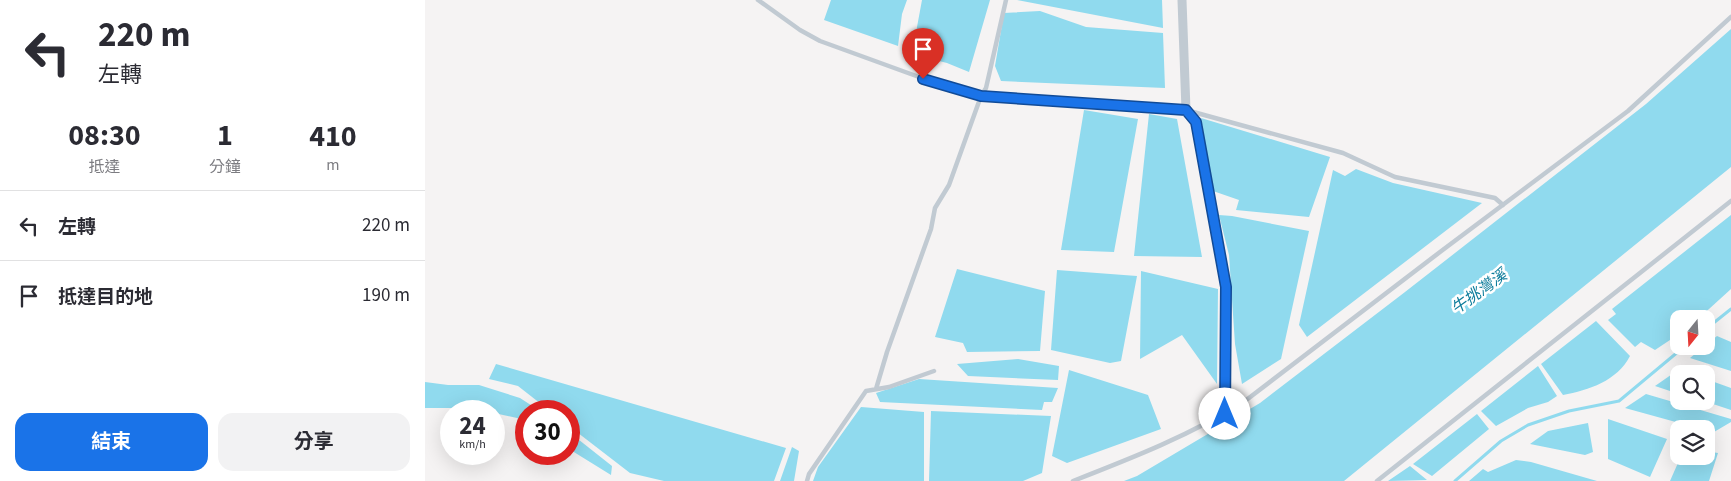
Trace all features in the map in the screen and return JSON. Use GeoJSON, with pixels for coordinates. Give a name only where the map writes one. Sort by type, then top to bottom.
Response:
{"type":"FeatureCollection","features":[{"type":"Feature","properties":{"kind":"street"},"geometry":{"type":"LineString","coordinates":[[1182,0],[1186,110],[1196,122],[1226,287],[1225,414]]}},
{"type":"Feature","properties":{"kind":"lane"},"geometry":{"type":"LineString","coordinates":[[758,0],[800,30],[820,41],[941,86],[981,96],[1186,110],[1343,153],[1395,177],[1495,198],[1503,205]]}},
{"type":"Feature","properties":{"kind":"lane"},"geometry":{"type":"LineString","coordinates":[[876,389],[887,352],[931,229],[935,208],[949,185],[981,96],[986,88],[1006,0]]}},
{"type":"Feature","properties":{"kind":"lane"},"geometry":{"type":"LineString","coordinates":[[1073,481],[1135,457],[1225,414],[1245,401],[1628,111],[1731,17]]}},
{"type":"Feature","properties":{"kind":"lane"},"geometry":{"type":"LineString","coordinates":[[1377,481],[1731,201]]}},
{"type":"Feature","properties":{"kind":"lane"},"geometry":{"type":"LineString","coordinates":[[807,481],[809,474],[866,391],[889,387],[934,371]]}},
{"type":"Feature","properties":{"kind":"water"},"geometry":{"type":"Polygon","coordinates":[[[831,0],[907,0],[902,14],[898,46],[824,20],[831,0]]]}},
{"type":"Feature","properties":{"kind":"water"},"geometry":{"type":"Polygon","coordinates":[[[922,0],[990,0],[969,72],[947,63],[912,54],[922,0]]]}},
{"type":"Feature","properties":{"kind":"water"},"geometry":{"type":"Polygon","coordinates":[[[1017,0],[1162,0],[1163,28],[1017,0]]]}},
{"type":"Feature","properties":{"kind":"water"},"geometry":{"type":"Polygon","coordinates":[[[1040,11],[1086,27],[1163,33],[1165,88],[1001,81],[995,66],[1004,13],[1040,11]]]}},
{"type":"Feature","properties":{"kind":"water","name":"牛挑灣溪"},"geometry":{"type":"Polygon","coordinates":[[[1731,29],[1731,167],[1344,481],[1124,481],[1137,476],[1260,403],[1646,104],[1731,29]]]}},
{"type":"Feature","properties":{"kind":"water"},"geometry":{"type":"Polygon","coordinates":[[[1084,110],[1138,119],[1114,252],[1061,250],[1084,110]]]}},
{"type":"Feature","properties":{"kind":"water"},"geometry":{"type":"Polygon","coordinates":[[[1149,114],[1177,119],[1202,257],[1134,256],[1149,114]]]}},
{"type":"Feature","properties":{"kind":"water"},"geometry":{"type":"Polygon","coordinates":[[[1201,118],[1330,157],[1309,217],[1236,210],[1239,200],[1213,191],[1201,118]]]}},
{"type":"Feature","properties":{"kind":"water"},"geometry":{"type":"Polygon","coordinates":[[[1356,169],[1393,183],[1482,203],[1307,337],[1299,325],[1333,170],[1345,176],[1356,169]]]}},
{"type":"Feature","properties":{"kind":"water"},"geometry":{"type":"Polygon","coordinates":[[[1219,215],[1309,231],[1281,359],[1242,384],[1235,344],[1229,255],[1219,215]]]}},
{"type":"Feature","properties":{"kind":"water"},"geometry":{"type":"Polygon","coordinates":[[[1731,215],[1731,289],[1708,310],[1670,310],[1670,340],[1655,350],[1641,342],[1635,347],[1608,320],[1616,314],[1612,309],[1731,215]]]}},
{"type":"Feature","properties":{"kind":"water"},"geometry":{"type":"Polygon","coordinates":[[[957,269],[1045,291],[1040,351],[967,352],[963,343],[935,337],[957,269]]]}},
{"type":"Feature","properties":{"kind":"water"},"geometry":{"type":"Polygon","coordinates":[[[1057,270],[1137,276],[1121,361],[1110,363],[1051,350],[1057,270]]]}},
{"type":"Feature","properties":{"kind":"water"},"geometry":{"type":"Polygon","coordinates":[[[1141,271],[1218,289],[1217,384],[1182,335],[1140,359],[1141,271]]]}},
{"type":"Feature","properties":{"kind":"water"},"geometry":{"type":"Polygon","coordinates":[[[1596,321],[1630,356],[1618,372],[1610,378],[1592,387],[1563,395],[1541,364],[1596,321]]]}},
{"type":"Feature","properties":{"kind":"water"},"geometry":{"type":"Polygon","coordinates":[[[1717,336],[1731,342],[1731,371],[1690,358],[1694,355],[1715,355],[1715,338],[1717,336]]]}},
{"type":"Feature","properties":{"kind":"water"},"geometry":{"type":"Polygon","coordinates":[[[1018,359],[1059,366],[1058,380],[968,376],[957,364],[1018,359]]]}},
{"type":"Feature","properties":{"kind":"water"},"geometry":{"type":"Polygon","coordinates":[[[496,364],[786,448],[774,481],[664,481],[630,473],[580,434],[580,400],[536,400],[518,386],[489,379],[496,364]]]}},
{"type":"Feature","properties":{"kind":"water"},"geometry":{"type":"Polygon","coordinates":[[[1538,366],[1557,396],[1548,402],[1528,408],[1496,426],[1481,411],[1538,366]]]}},
{"type":"Feature","properties":{"kind":"water"},"geometry":{"type":"Polygon","coordinates":[[[1069,370],[1148,395],[1161,429],[1067,463],[1052,456],[1069,370]]]}},
{"type":"Feature","properties":{"kind":"water"},"geometry":{"type":"Polygon","coordinates":[[[1670,376],[1670,391],[1655,386],[1670,376]]]}},
{"type":"Feature","properties":{"kind":"water"},"geometry":{"type":"Polygon","coordinates":[[[919,379],[1058,388],[1052,402],[1044,402],[1042,410],[880,402],[876,393],[919,379]]]}},
{"type":"Feature","properties":{"kind":"water"},"geometry":{"type":"Polygon","coordinates":[[[425,382],[448,385],[479,385],[523,400],[515,400],[515,418],[505,415],[505,400],[440,400],[440,408],[425,408],[425,382]]]}},
{"type":"Feature","properties":{"kind":"water"},"geometry":{"type":"Polygon","coordinates":[[[1715,382],[1731,388],[1731,410],[1715,405],[1715,382]]]}},
{"type":"Feature","properties":{"kind":"water"},"geometry":{"type":"Polygon","coordinates":[[[1646,394],[1670,401],[1670,410],[1700,410],[1731,419],[1731,422],[1715,431],[1715,420],[1670,420],[1625,408],[1646,394]]]}},
{"type":"Feature","properties":{"kind":"water"},"geometry":{"type":"Polygon","coordinates":[[[861,407],[924,412],[924,481],[813,481],[818,467],[861,407]]]}},
{"type":"Feature","properties":{"kind":"water"},"geometry":{"type":"Polygon","coordinates":[[[931,411],[1051,416],[1042,473],[1023,481],[929,481],[931,411]]]}},
{"type":"Feature","properties":{"kind":"water"},"geometry":{"type":"Polygon","coordinates":[[[1477,414],[1489,429],[1432,476],[1413,464],[1477,414]]]}},
{"type":"Feature","properties":{"kind":"water"},"geometry":{"type":"Polygon","coordinates":[[[1608,419],[1667,439],[1650,477],[1608,459],[1608,419]]]}},
{"type":"Feature","properties":{"kind":"water"},"geometry":{"type":"Polygon","coordinates":[[[1588,423],[1593,452],[1585,455],[1530,444],[1548,431],[1588,423]]]}},
{"type":"Feature","properties":{"kind":"water"},"geometry":{"type":"Polygon","coordinates":[[[580,441],[612,466],[611,475],[580,456],[580,441]]]}},
{"type":"Feature","properties":{"kind":"water"},"geometry":{"type":"Polygon","coordinates":[[[792,447],[799,451],[794,481],[780,481],[792,447]]]}},
{"type":"Feature","properties":{"kind":"water"},"geometry":{"type":"Polygon","coordinates":[[[1516,460],[1531,462],[1597,481],[1469,481],[1483,469],[1488,472],[1516,460]]]}},
{"type":"Feature","properties":{"kind":"water"},"geometry":{"type":"Polygon","coordinates":[[[1677,465],[1714,465],[1709,481],[1670,481],[1677,465]]]}},
{"type":"Feature","properties":{"kind":"water"},"geometry":{"type":"Polygon","coordinates":[[[1410,466],[1427,480],[1388,481],[1410,466]]]}},
{"type":"Feature","properties":{"kind":"waterway"},"geometry":{"type":"LineString","coordinates":[[1715,322],[1731,309]]}},
{"type":"Feature","properties":{"kind":"waterway"},"geometry":{"type":"LineString","coordinates":[[1455,481],[1501,441],[1528,425],[1569,411],[1619,401],[1674,355]]}},
{"type":"Feature","properties":{"kind":"route"},"geometry":{"type":"LineString","coordinates":[[923,79],[941,86],[981,96],[1186,110],[1196,122],[1226,287],[1225,414]]}}]}
